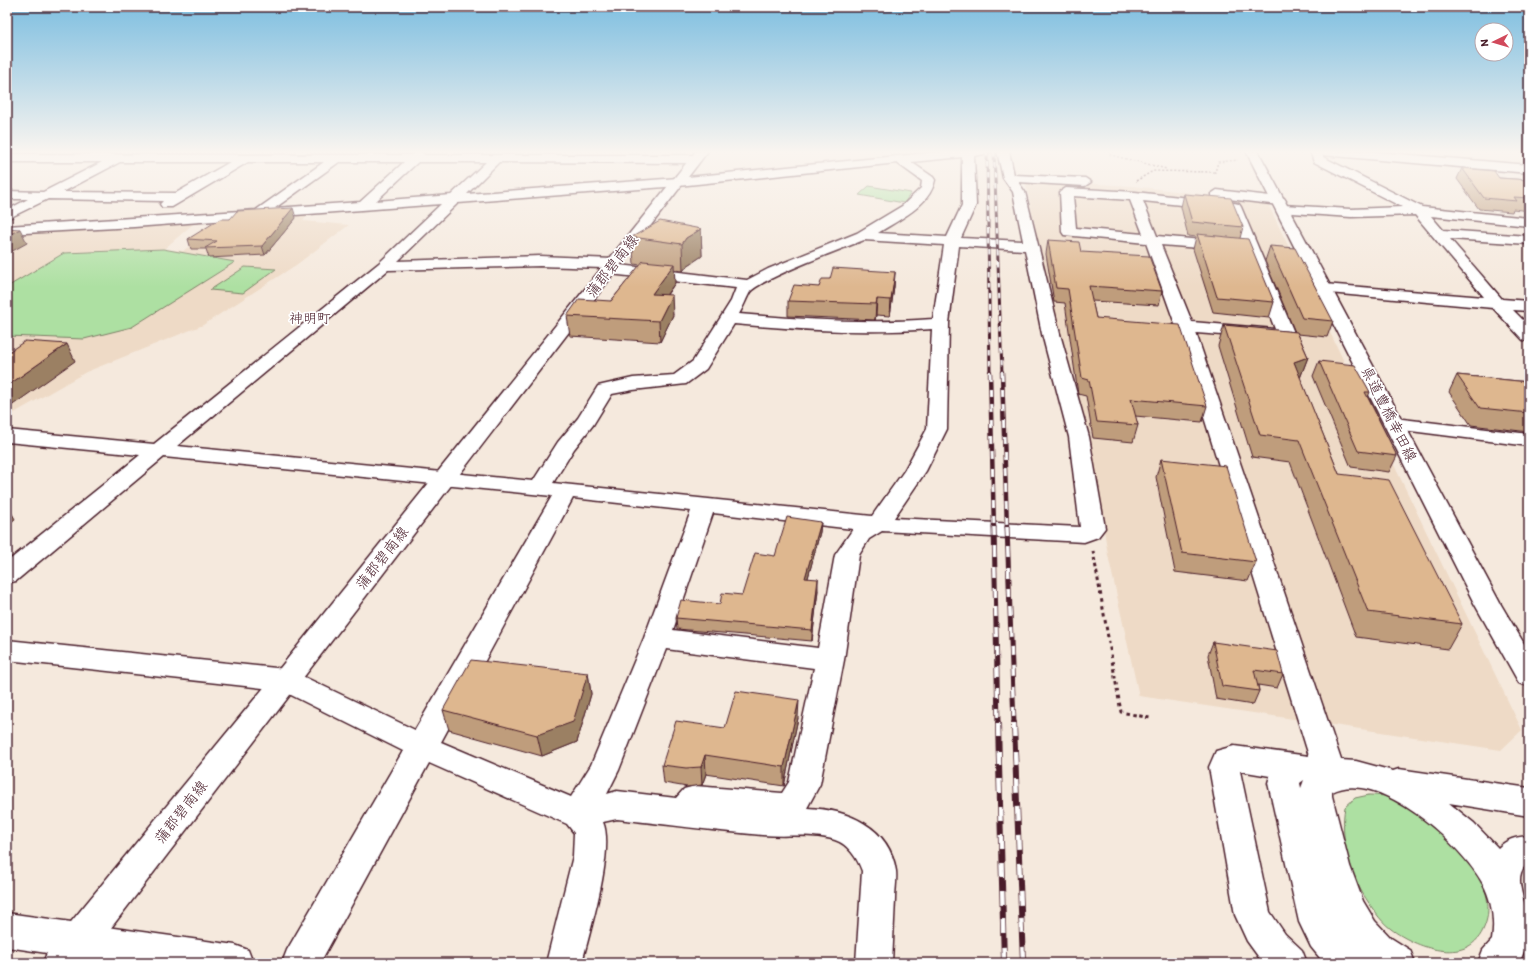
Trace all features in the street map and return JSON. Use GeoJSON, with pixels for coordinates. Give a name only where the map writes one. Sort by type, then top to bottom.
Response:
{"type":"FeatureCollection","features":[{"type":"Feature","properties":{"kind":"street"},"geometry":{"type":"LineString","coordinates":[[7,215],[44,196]]}},
{"type":"Feature","properties":{"kind":"street"},"geometry":{"type":"LineString","coordinates":[[131,196],[180,197]]}},
{"type":"Feature","properties":{"kind":"street"},"geometry":{"type":"LineString","coordinates":[[260,213],[284,196]]}},
{"type":"Feature","properties":{"kind":"street"},"geometry":{"type":"LineString","coordinates":[[363,206],[373,196]]}},
{"type":"Feature","properties":{"kind":"street"},"geometry":{"type":"LineString","coordinates":[[7,230],[134,223],[481,196]]}},
{"type":"Feature","properties":{"kind":"street","name":"蒲郡碧南線"},"geometry":{"type":"LineString","coordinates":[[70,952],[667,196]]}},
{"type":"Feature","properties":{"kind":"street"},"geometry":{"type":"LineString","coordinates":[[539,488],[565,446],[586,421],[606,390],[633,384],[679,380],[700,365],[743,290],[749,285],[774,272],[862,236],[907,209],[920,196]]}},
{"type":"Feature","properties":{"kind":"street"},"geometry":{"type":"LineString","coordinates":[[683,812],[695,799],[790,807],[804,784],[830,660],[848,554],[861,534],[878,524],[915,471],[924,451],[937,429],[941,323],[952,241],[969,205],[969,196]]}},
{"type":"Feature","properties":{"kind":"street"},"geometry":{"type":"LineString","coordinates":[[7,436],[445,478],[704,507],[878,524],[1076,535],[1090,532],[1092,528],[1079,437],[1050,334],[1020,196]]}},
{"type":"Feature","properties":{"kind":"street"},"geometry":{"type":"LineString","coordinates":[[1066,196],[1069,232],[1252,248]]}},
{"type":"Feature","properties":{"kind":"street"},"geometry":{"type":"LineString","coordinates":[[1136,196],[1150,239],[1185,327],[1343,773]]}},
{"type":"Feature","properties":{"kind":"street"},"geometry":{"type":"LineString","coordinates":[[1167,196],[1234,207],[1252,248],[1286,335],[1185,327]]}},
{"type":"Feature","properties":{"kind":"street"},"geometry":{"type":"LineString","coordinates":[[1189,196],[1351,213],[1419,211],[1529,222]]}},
{"type":"Feature","properties":{"kind":"street","name":"県道豊橋幸田線"},"geometry":{"type":"LineString","coordinates":[[1276,196],[1487,603],[1529,676]]}},
{"type":"Feature","properties":{"kind":"street"},"geometry":{"type":"LineString","coordinates":[[1390,196],[1419,211],[1497,303],[1529,336]]}},
{"type":"Feature","properties":{"kind":"street"},"geometry":{"type":"LineString","coordinates":[[134,223],[180,197]]}},
{"type":"Feature","properties":{"kind":"street"},"geometry":{"type":"LineString","coordinates":[[7,575],[384,266],[457,198]]}},
{"type":"Feature","properties":{"kind":"street"},"geometry":{"type":"LineString","coordinates":[[1440,234],[1529,240]]}},
{"type":"Feature","properties":{"kind":"street"},"geometry":{"type":"LineString","coordinates":[[862,236],[1030,246]]}},
{"type":"Feature","properties":{"kind":"street"},"geometry":{"type":"LineString","coordinates":[[384,266],[540,261],[611,266],[749,285]]}},
{"type":"Feature","properties":{"kind":"street"},"geometry":{"type":"LineString","coordinates":[[1324,289],[1529,306]]}},
{"type":"Feature","properties":{"kind":"street"},"geometry":{"type":"LineString","coordinates":[[728,318],[808,326],[908,326],[941,323]]}},
{"type":"Feature","properties":{"kind":"street"},"geometry":{"type":"LineString","coordinates":[[1394,424],[1529,440]]}},
{"type":"Feature","properties":{"kind":"street"},"geometry":{"type":"LineString","coordinates":[[300,963],[566,491]]}},
{"type":"Feature","properties":{"kind":"street"},"geometry":{"type":"LineString","coordinates":[[578,814],[604,770],[657,638],[704,507]]}},
{"type":"Feature","properties":{"kind":"street"},"geometry":{"type":"LineString","coordinates":[[657,638],[830,660]]}},
{"type":"Feature","properties":{"kind":"street"},"geometry":{"type":"LineString","coordinates":[[7,650],[286,680],[422,747],[578,814],[590,830],[590,856],[564,963]]}},
{"type":"Feature","properties":{"kind":"street"},"geometry":{"type":"LineString","coordinates":[[1289,963],[1273,950],[1253,915],[1224,766],[1227,760],[1234,758],[1343,773],[1529,802]]}},
{"type":"Feature","properties":{"kind":"street"},"geometry":{"type":"LineString","coordinates":[[1347,963],[1324,935],[1317,922],[1284,783],[1285,776],[1290,772],[1343,773],[1411,794],[1451,822],[1477,847],[1494,871],[1508,901],[1511,917],[1511,936],[1508,949],[1496,963]]}},
{"type":"Feature","properties":{"kind":"street"},"geometry":{"type":"LineString","coordinates":[[1343,773],[1325,778],[1317,785],[1316,796],[1341,891],[1350,915],[1362,934],[1384,955],[1397,963]]}},
{"type":"Feature","properties":{"kind":"street"},"geometry":{"type":"LineString","coordinates":[[578,814],[617,805],[762,821],[817,823],[844,827],[859,838],[873,853],[879,871],[874,963]]}},
{"type":"Feature","properties":{"kind":"street"},"geometry":{"type":"LineString","coordinates":[[1501,885],[1506,863],[1517,852],[1529,851]]}},
{"type":"Feature","properties":{"kind":"street"},"geometry":{"type":"LineString","coordinates":[[7,930],[70,952],[235,963]]}},
{"type":"Feature","properties":{"kind":"path"},"geometry":{"type":"LineString","coordinates":[[1090,532],[1121,712],[1150,718]]}},
{"type":"Feature","properties":{"kind":"shaded area"},"geometry":{"type":"Polygon","coordinates":[[[1029,196],[1219,196],[1267,202],[1522,730],[1501,750],[1139,696],[1108,555],[1089,432],[1052,303],[1029,196]]]}},
{"type":"Feature","properties":{"kind":"shaded area"},"geometry":{"type":"Polygon","coordinates":[[[312,210],[303,221],[349,225],[296,265],[203,325],[86,372],[7,417],[7,230],[200,218],[164,249],[183,251],[228,216],[312,210]]]}},
{"type":"Feature","properties":{"kind":"green space"},"geometry":{"type":"Polygon","coordinates":[[[866,196],[909,196],[904,203],[866,196]]]}},
{"type":"Feature","properties":{"kind":"green space"},"geometry":{"type":"Polygon","coordinates":[[[163,249],[235,262],[132,327],[84,339],[7,336],[7,287],[64,253],[163,249]]]}},
{"type":"Feature","properties":{"kind":"green space"},"geometry":{"type":"Polygon","coordinates":[[[245,267],[276,269],[243,293],[210,290],[245,267]]]}},
{"type":"Feature","properties":{"kind":"green space"},"geometry":{"type":"Polygon","coordinates":[[[1369,795],[1387,796],[1399,799],[1420,810],[1479,872],[1487,898],[1487,918],[1483,930],[1475,941],[1465,948],[1453,951],[1440,950],[1426,947],[1401,936],[1383,921],[1363,894],[1353,874],[1346,852],[1344,818],[1345,807],[1355,798],[1369,795]]]}},
{"type":"Feature","properties":{"kind":"building"},"geometry":{"type":"Polygon","coordinates":[[[1185,196],[1231,198],[1243,227],[1192,222],[1185,196]]]}},
{"type":"Feature","properties":{"kind":"building"},"geometry":{"type":"Polygon","coordinates":[[[1483,196],[1529,196],[1529,198],[1514,197],[1517,201],[1484,198],[1483,196]]]}},
{"type":"Feature","properties":{"kind":"building"},"geometry":{"type":"Polygon","coordinates":[[[293,208],[262,246],[205,248],[217,241],[188,239],[220,219],[230,219],[237,211],[293,208]]]}},
{"type":"Feature","properties":{"kind":"building"},"geometry":{"type":"Polygon","coordinates":[[[660,221],[701,229],[686,238],[682,244],[632,237],[660,221]]]}},
{"type":"Feature","properties":{"kind":"building"},"geometry":{"type":"Polygon","coordinates":[[[7,228],[20,229],[7,236],[7,228]]]}},
{"type":"Feature","properties":{"kind":"building"},"geometry":{"type":"Polygon","coordinates":[[[1197,234],[1248,239],[1274,302],[1217,297],[1197,234]]]}},
{"type":"Feature","properties":{"kind":"building"},"geometry":{"type":"Polygon","coordinates":[[[1048,240],[1079,242],[1081,252],[1149,256],[1162,291],[1089,286],[1096,318],[1180,325],[1207,406],[1131,399],[1138,425],[1097,422],[1089,380],[1082,378],[1068,289],[1056,288],[1048,240]]]}},
{"type":"Feature","properties":{"kind":"building"},"geometry":{"type":"Polygon","coordinates":[[[1270,246],[1295,248],[1333,321],[1302,318],[1270,246]]]}},
{"type":"Feature","properties":{"kind":"building"},"geometry":{"type":"Polygon","coordinates":[[[643,261],[674,264],[652,294],[672,295],[659,321],[567,316],[579,299],[611,301],[643,261]]]}},
{"type":"Feature","properties":{"kind":"building"},"geometry":{"type":"Polygon","coordinates":[[[833,268],[895,272],[891,300],[877,299],[876,304],[788,301],[794,285],[819,287],[822,279],[830,279],[833,268]]]}},
{"type":"Feature","properties":{"kind":"building"},"geometry":{"type":"Polygon","coordinates":[[[1224,325],[1297,332],[1308,357],[1294,362],[1339,474],[1389,480],[1462,624],[1368,612],[1299,440],[1260,435],[1224,325]]]}},
{"type":"Feature","properties":{"kind":"building"},"geometry":{"type":"Polygon","coordinates":[[[25,341],[67,344],[7,386],[7,353],[25,341]]]}},
{"type":"Feature","properties":{"kind":"building"},"geometry":{"type":"Polygon","coordinates":[[[1319,361],[1355,365],[1370,392],[1365,392],[1397,456],[1358,451],[1319,361]]]}},
{"type":"Feature","properties":{"kind":"building"},"geometry":{"type":"Polygon","coordinates":[[[1457,375],[1529,382],[1529,413],[1480,408],[1457,375]]]}},
{"type":"Feature","properties":{"kind":"building"},"geometry":{"type":"Polygon","coordinates":[[[1161,459],[1226,466],[1256,562],[1182,553],[1161,459]]]}},
{"type":"Feature","properties":{"kind":"building"},"geometry":{"type":"Polygon","coordinates":[[[787,517],[821,522],[805,578],[818,579],[812,630],[676,618],[681,600],[720,604],[722,593],[742,595],[755,553],[775,556],[787,517]]]}},
{"type":"Feature","properties":{"kind":"building"},"geometry":{"type":"Polygon","coordinates":[[[1213,642],[1277,651],[1283,674],[1254,670],[1259,691],[1222,686],[1213,642]]]}},
{"type":"Feature","properties":{"kind":"building"},"geometry":{"type":"Polygon","coordinates":[[[471,660],[588,673],[573,722],[537,735],[443,710],[471,660]]]}},
{"type":"Feature","properties":{"kind":"building"},"geometry":{"type":"Polygon","coordinates":[[[736,691],[799,700],[784,767],[705,755],[701,767],[686,768],[662,765],[676,721],[725,728],[736,691]]]}},
{"type":"Feature","properties":{"kind":"railway"},"geometry":{"type":"LineString","coordinates":[[988,196],[990,373]]}},
{"type":"Feature","properties":{"kind":"railway"},"geometry":{"type":"LineString","coordinates":[[996,196],[1002,373]]}},
{"type":"Feature","properties":{"kind":"railway"},"geometry":{"type":"LineString","coordinates":[[990,372],[994,528]]}},
{"type":"Feature","properties":{"kind":"railway"},"geometry":{"type":"LineString","coordinates":[[1002,372],[1007,528]]}},
{"type":"Feature","properties":{"kind":"railway"},"geometry":{"type":"LineString","coordinates":[[994,527],[998,724]]}},
{"type":"Feature","properties":{"kind":"railway"},"geometry":{"type":"LineString","coordinates":[[1007,527],[1014,724]]}},
{"type":"Feature","properties":{"kind":"railway"},"geometry":{"type":"LineString","coordinates":[[998,723],[1004,963]]}},
{"type":"Feature","properties":{"kind":"railway"},"geometry":{"type":"LineString","coordinates":[[1014,723],[1023,963]]}},
{"type":"Feature","properties":{"kind":"district","name":"神明町"},"geometry":{"type":"Point","coordinates":[310,318]}}]}
